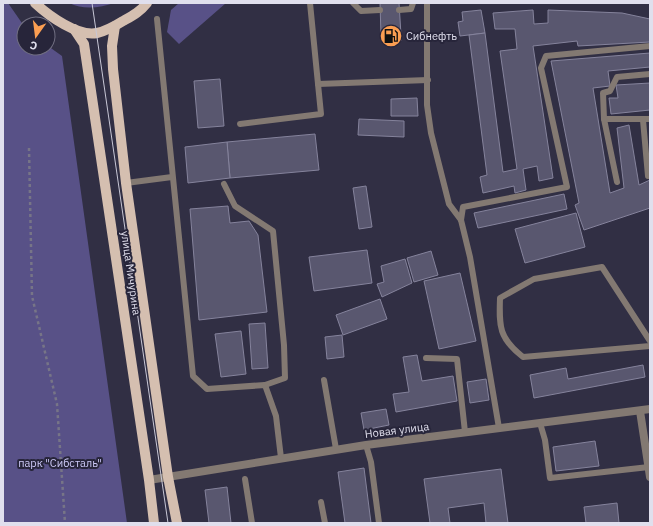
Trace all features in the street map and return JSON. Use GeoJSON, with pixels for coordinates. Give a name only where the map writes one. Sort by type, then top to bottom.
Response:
{"type":"FeatureCollection","features":[{"type":"Feature","properties":{"kind":"main road"},"geometry":{"type":"LineString","coordinates":[[35,3],[57,20],[74,29],[98,32],[115,26],[140,12],[147,3]]}},
{"type":"Feature","properties":{"kind":"main road","name":"улица Мичурина"},"geometry":{"type":"LineString","coordinates":[[115,26],[112,46],[112,69],[126,183],[168,477],[177,523]]}},
{"type":"Feature","properties":{"kind":"main road","name":"улица Мичурина"},"geometry":{"type":"LineString","coordinates":[[74,29],[84,44],[149,480],[154,523]]}},
{"type":"Feature","properties":{"kind":"street","name":"Новая улица"},"geometry":{"type":"LineString","coordinates":[[149,480],[336,449],[650,409]]}},
{"type":"Feature","properties":{"kind":"street"},"geometry":{"type":"LineString","coordinates":[[640,411],[650,477]]}},
{"type":"Feature","properties":{"kind":"lane"},"geometry":{"type":"LineString","coordinates":[[240,124],[320,114],[310,3]]}},
{"type":"Feature","properties":{"kind":"lane"},"geometry":{"type":"LineString","coordinates":[[353,3],[361,11],[380,10]]}},
{"type":"Feature","properties":{"kind":"lane"},"geometry":{"type":"LineString","coordinates":[[399,10],[411,9],[413,3]]}},
{"type":"Feature","properties":{"kind":"lane"},"geometry":{"type":"LineString","coordinates":[[427,3],[427,105],[431,133],[449,204],[461,220]]}},
{"type":"Feature","properties":{"kind":"lane"},"geometry":{"type":"LineString","coordinates":[[157,19],[193,376],[207,389],[265,385],[285,378],[284,345],[273,231],[235,206],[224,184]]}},
{"type":"Feature","properties":{"kind":"lane"},"geometry":{"type":"LineString","coordinates":[[499,428],[470,257],[461,220],[463,207],[567,187],[541,68],[546,56],[650,46]]}},
{"type":"Feature","properties":{"kind":"lane"},"geometry":{"type":"LineString","coordinates":[[617,182],[604,119],[603,93],[610,91],[617,77],[650,74]]}},
{"type":"Feature","properties":{"kind":"lane"},"geometry":{"type":"LineString","coordinates":[[318,84],[428,80]]}},
{"type":"Feature","properties":{"kind":"lane"},"geometry":{"type":"LineString","coordinates":[[604,119],[647,120],[648,176]]}},
{"type":"Feature","properties":{"kind":"lane"},"geometry":{"type":"LineString","coordinates":[[126,183],[172,177]]}},
{"type":"Feature","properties":{"kind":"lane"},"geometry":{"type":"LineString","coordinates":[[650,342],[602,267],[534,279],[500,298],[499,325],[509,346],[523,357],[650,346]]}},
{"type":"Feature","properties":{"kind":"lane"},"geometry":{"type":"LineString","coordinates":[[426,358],[457,359],[465,432]]}},
{"type":"Feature","properties":{"kind":"lane"},"geometry":{"type":"LineString","coordinates":[[324,380],[336,449]]}},
{"type":"Feature","properties":{"kind":"lane"},"geometry":{"type":"LineString","coordinates":[[265,385],[276,416],[281,458]]}},
{"type":"Feature","properties":{"kind":"lane"},"geometry":{"type":"LineString","coordinates":[[540,423],[545,440],[550,478],[649,467]]}},
{"type":"Feature","properties":{"kind":"lane"},"geometry":{"type":"LineString","coordinates":[[366,445],[370,462],[378,523]]}},
{"type":"Feature","properties":{"kind":"lane"},"geometry":{"type":"LineString","coordinates":[[245,480],[252,523]]}},
{"type":"Feature","properties":{"kind":"lane"},"geometry":{"type":"LineString","coordinates":[[321,502],[325,523]]}},
{"type":"Feature","properties":{"kind":"path"},"geometry":{"type":"LineString","coordinates":[[29,148],[32,296],[57,404],[65,523]]}},
{"type":"Feature","properties":{"kind":"green space","name":"парк \"Сибсталь\""},"geometry":{"type":"Polygon","coordinates":[[[3,3],[8,3],[17,16],[16,56],[56,56],[56,52],[62,56],[127,523],[3,523],[3,3]]]}},
{"type":"Feature","properties":{"kind":"green space"},"geometry":{"type":"Polygon","coordinates":[[[69,3],[114,3],[92,8],[80,7],[69,3]]]}},
{"type":"Feature","properties":{"kind":"green space"},"geometry":{"type":"Polygon","coordinates":[[[179,3],[226,3],[179,44],[167,32],[171,10],[179,3]]]}},
{"type":"Feature","properties":{"kind":"building"},"geometry":{"type":"Polygon","coordinates":[[[380,3],[399,3],[401,35],[381,36],[380,3]]]}},
{"type":"Feature","properties":{"kind":"building"},"geometry":{"type":"Polygon","coordinates":[[[481,10],[485,33],[460,36],[458,22],[463,21],[462,12],[481,10]]]}},
{"type":"Feature","properties":{"kind":"building"},"geometry":{"type":"Polygon","coordinates":[[[533,10],[534,24],[548,23],[548,10],[622,13],[650,19],[650,42],[578,46],[577,41],[533,46],[553,178],[539,181],[537,166],[523,169],[526,190],[515,193],[514,186],[483,193],[480,177],[487,175],[469,35],[485,33],[503,172],[517,169],[500,51],[517,49],[515,29],[495,29],[493,13],[533,10]]]}},
{"type":"Feature","properties":{"kind":"building","name":"Сибнефть"},"geometry":{"type":"Polygon","coordinates":[[[400,30],[401,41],[382,42],[381,31],[400,30]]]}},
{"type":"Feature","properties":{"kind":"building"},"geometry":{"type":"Polygon","coordinates":[[[650,53],[650,67],[608,71],[610,86],[593,88],[610,193],[624,188],[617,128],[629,125],[639,185],[650,180],[650,208],[584,230],[575,205],[579,203],[551,61],[650,53]]]}},
{"type":"Feature","properties":{"kind":"building"},"geometry":{"type":"Polygon","coordinates":[[[220,79],[224,126],[198,128],[194,81],[220,79]]]}},
{"type":"Feature","properties":{"kind":"building"},"geometry":{"type":"Polygon","coordinates":[[[650,83],[650,110],[611,114],[609,98],[618,98],[616,85],[650,83]]]}},
{"type":"Feature","properties":{"kind":"building"},"geometry":{"type":"Polygon","coordinates":[[[417,98],[418,116],[391,116],[391,99],[417,98]]]}},
{"type":"Feature","properties":{"kind":"building"},"geometry":{"type":"Polygon","coordinates":[[[359,119],[404,121],[404,137],[358,135],[359,119]]]}},
{"type":"Feature","properties":{"kind":"building"},"geometry":{"type":"Polygon","coordinates":[[[315,134],[319,170],[230,178],[227,142],[315,134]]]}},
{"type":"Feature","properties":{"kind":"building"},"geometry":{"type":"Polygon","coordinates":[[[227,142],[230,178],[188,183],[185,147],[227,142]]]}},
{"type":"Feature","properties":{"kind":"building"},"geometry":{"type":"Polygon","coordinates":[[[366,186],[372,227],[359,229],[353,188],[366,186]]]}},
{"type":"Feature","properties":{"kind":"building"},"geometry":{"type":"Polygon","coordinates":[[[564,194],[567,209],[478,228],[474,213],[564,194]]]}},
{"type":"Feature","properties":{"kind":"building"},"geometry":{"type":"Polygon","coordinates":[[[228,206],[230,223],[249,221],[258,235],[267,312],[199,320],[190,209],[228,206]]]}},
{"type":"Feature","properties":{"kind":"building"},"geometry":{"type":"Polygon","coordinates":[[[576,213],[585,247],[525,263],[515,229],[576,213]]]}},
{"type":"Feature","properties":{"kind":"building"},"geometry":{"type":"Polygon","coordinates":[[[367,250],[372,283],[314,291],[309,257],[367,250]]]}},
{"type":"Feature","properties":{"kind":"building"},"geometry":{"type":"Polygon","coordinates":[[[431,251],[438,275],[414,282],[407,258],[431,251]]]}},
{"type":"Feature","properties":{"kind":"building"},"geometry":{"type":"Polygon","coordinates":[[[405,259],[412,283],[382,297],[377,284],[384,282],[381,266],[405,259]]]}},
{"type":"Feature","properties":{"kind":"building"},"geometry":{"type":"Polygon","coordinates":[[[460,273],[476,341],[439,349],[424,281],[460,273]]]}},
{"type":"Feature","properties":{"kind":"building"},"geometry":{"type":"Polygon","coordinates":[[[380,299],[387,319],[343,335],[336,315],[380,299]]]}},
{"type":"Feature","properties":{"kind":"building"},"geometry":{"type":"Polygon","coordinates":[[[265,323],[268,368],[252,369],[249,324],[265,323]]]}},
{"type":"Feature","properties":{"kind":"building"},"geometry":{"type":"Polygon","coordinates":[[[241,331],[246,374],[221,377],[215,334],[241,331]]]}},
{"type":"Feature","properties":{"kind":"building"},"geometry":{"type":"Polygon","coordinates":[[[342,335],[344,357],[327,359],[325,337],[342,335]]]}},
{"type":"Feature","properties":{"kind":"building"},"geometry":{"type":"Polygon","coordinates":[[[417,355],[422,381],[453,376],[457,401],[396,412],[393,394],[409,392],[403,357],[417,355]]]}},
{"type":"Feature","properties":{"kind":"building"},"geometry":{"type":"Polygon","coordinates":[[[643,365],[645,377],[534,398],[530,375],[566,368],[568,379],[643,365]]]}},
{"type":"Feature","properties":{"kind":"building"},"geometry":{"type":"Polygon","coordinates":[[[486,379],[489,400],[470,403],[467,382],[486,379]]]}},
{"type":"Feature","properties":{"kind":"building"},"geometry":{"type":"Polygon","coordinates":[[[386,409],[389,425],[364,430],[361,413],[386,409]]]}},
{"type":"Feature","properties":{"kind":"building"},"geometry":{"type":"Polygon","coordinates":[[[595,441],[599,466],[556,471],[553,447],[595,441]]]}},
{"type":"Feature","properties":{"kind":"building"},"geometry":{"type":"Polygon","coordinates":[[[364,468],[371,523],[345,523],[338,472],[364,468]]]}},
{"type":"Feature","properties":{"kind":"building"},"geometry":{"type":"Polygon","coordinates":[[[501,469],[508,523],[486,523],[484,503],[448,508],[450,523],[430,523],[424,479],[501,469]]]}},
{"type":"Feature","properties":{"kind":"building"},"geometry":{"type":"Polygon","coordinates":[[[227,487],[231,523],[209,523],[205,490],[227,487]]]}},
{"type":"Feature","properties":{"kind":"building"},"geometry":{"type":"Polygon","coordinates":[[[617,503],[619,523],[586,523],[584,507],[617,503]]]}},
{"type":"Feature","properties":{"kind":"tram line"},"geometry":{"type":"LineString","coordinates":[[92,3],[168,523]]}},
{"type":"Feature","properties":{"kind":"place","name":"Сибнефть"},"geometry":{"type":"Point","coordinates":[391,36]}}]}
